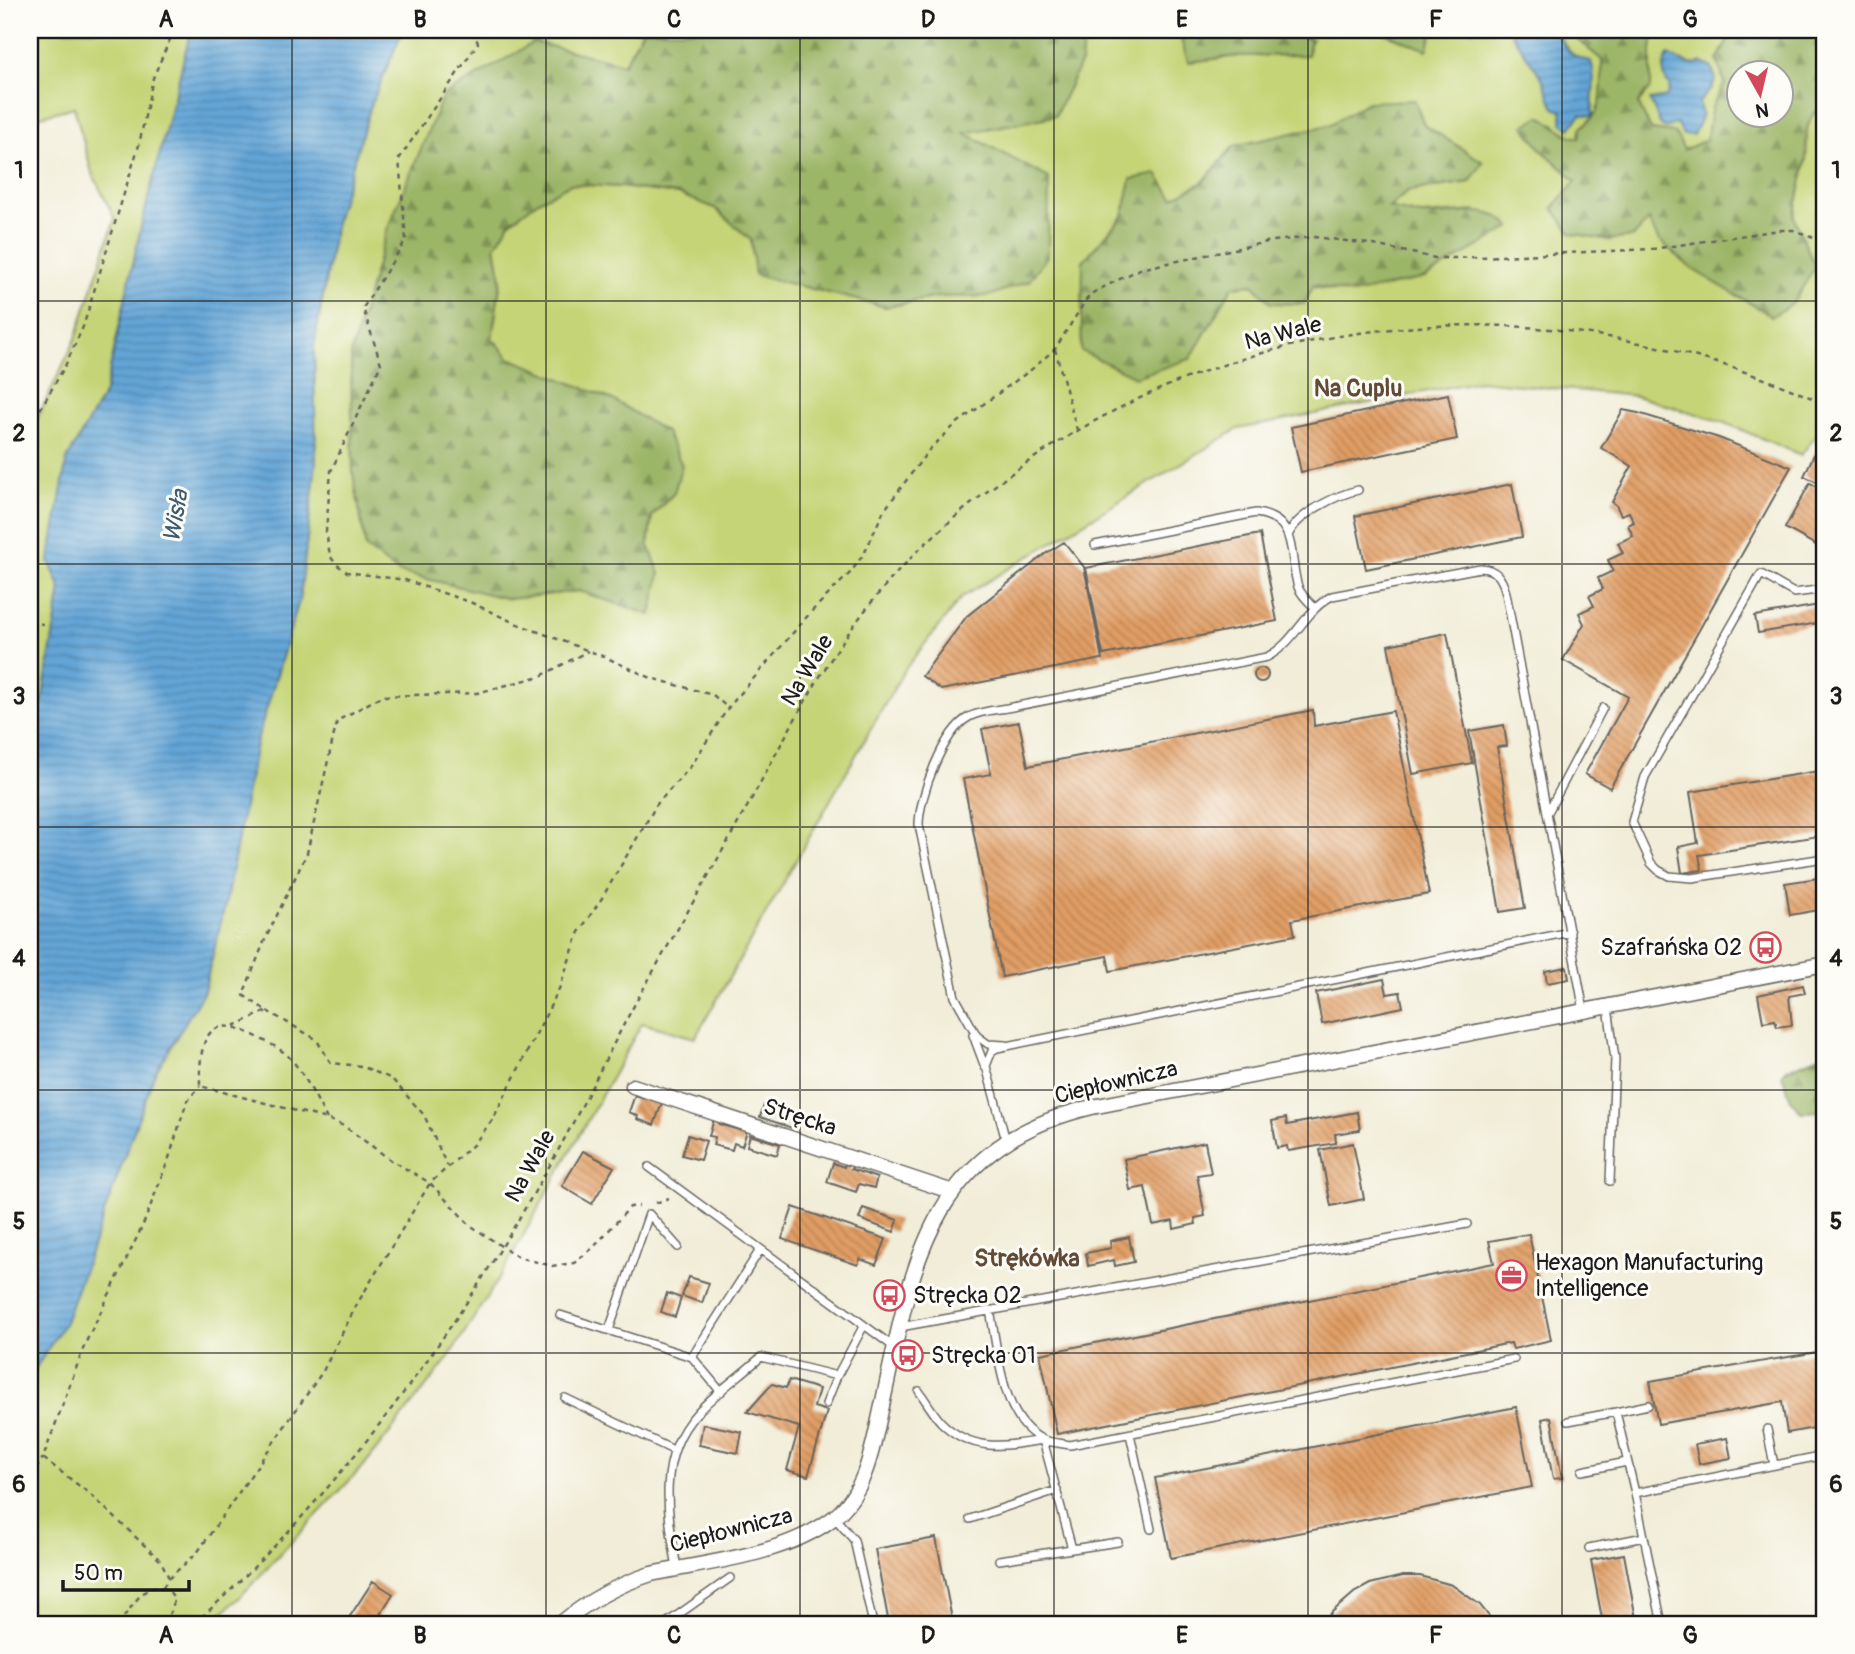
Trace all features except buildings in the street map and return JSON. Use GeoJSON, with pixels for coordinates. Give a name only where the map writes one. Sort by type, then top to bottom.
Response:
{"type":"FeatureCollection","features":[{"type":"Feature","properties":{"kind":"street","name":"Ciepłownicza"},"geometry":{"type":"LineString","coordinates":[[560,1624],[581,1607],[610,1590],[651,1574],[781,1545],[811,1533],[847,1505],[866,1471],[914,1267],[925,1239],[953,1192],[967,1176],[1006,1142],[1036,1125],[1082,1110],[1825,964]]}},
{"type":"Feature","properties":{"kind":"street","name":"Stręcka"},"geometry":{"type":"LineString","coordinates":[[634,1086],[953,1192]]}},
{"type":"Feature","properties":{"kind":"lane"},"geometry":{"type":"LineString","coordinates":[[1288,536],[1296,524],[1333,498],[1358,490]]}},
{"type":"Feature","properties":{"kind":"lane"},"geometry":{"type":"LineString","coordinates":[[1096,545],[1256,513],[1268,514],[1284,526],[1299,588],[1315,608]]}},
{"type":"Feature","properties":{"kind":"lane"},"geometry":{"type":"LineString","coordinates":[[1006,1142],[986,1070],[971,1028],[953,991],[919,825],[920,809],[928,781],[956,729],[971,716],[979,714],[1266,657],[1288,642],[1324,600],[1342,593],[1464,569],[1488,568],[1498,574],[1506,593],[1584,1011]]}},
{"type":"Feature","properties":{"kind":"lane"},"geometry":{"type":"LineString","coordinates":[[1825,589],[1794,593],[1761,574],[1646,777],[1632,822],[1651,863],[1669,876],[1692,878],[1825,858]]}},
{"type":"Feature","properties":{"kind":"lane"},"geometry":{"type":"LineString","coordinates":[[1547,814],[1603,708]]}},
{"type":"Feature","properties":{"kind":"lane"},"geometry":{"type":"LineString","coordinates":[[971,1028],[988,1044],[1004,1045],[1570,932]]}},
{"type":"Feature","properties":{"kind":"lane"},"geometry":{"type":"LineString","coordinates":[[1608,1007],[1615,1059],[1610,1181]]}},
{"type":"Feature","properties":{"kind":"lane"},"geometry":{"type":"LineString","coordinates":[[986,1070],[992,1051],[1004,1045]]}},
{"type":"Feature","properties":{"kind":"lane"},"geometry":{"type":"LineString","coordinates":[[649,1167],[895,1348]]}},
{"type":"Feature","properties":{"kind":"lane"},"geometry":{"type":"LineString","coordinates":[[609,1330],[649,1214],[678,1247]]}},
{"type":"Feature","properties":{"kind":"lane"},"geometry":{"type":"LineString","coordinates":[[900,1327],[1467,1224]]}},
{"type":"Feature","properties":{"kind":"lane"},"geometry":{"type":"LineString","coordinates":[[692,1357],[760,1250]]}},
{"type":"Feature","properties":{"kind":"lane"},"geometry":{"type":"LineString","coordinates":[[990,1310],[1008,1397],[1019,1421],[1044,1440],[1072,1549]]}},
{"type":"Feature","properties":{"kind":"lane"},"geometry":{"type":"LineString","coordinates":[[560,1315],[692,1357],[721,1392]]}},
{"type":"Feature","properties":{"kind":"lane"},"geometry":{"type":"LineString","coordinates":[[826,1404],[837,1376],[864,1325]]}},
{"type":"Feature","properties":{"kind":"lane"},"geometry":{"type":"LineString","coordinates":[[677,1568],[667,1485],[673,1450],[695,1415],[761,1357],[837,1376]]}},
{"type":"Feature","properties":{"kind":"lane"},"geometry":{"type":"LineString","coordinates":[[919,1391],[941,1422],[968,1440],[997,1447],[1044,1440],[1070,1445],[1514,1359]]}},
{"type":"Feature","properties":{"kind":"lane"},"geometry":{"type":"LineString","coordinates":[[565,1398],[673,1450]]}},
{"type":"Feature","properties":{"kind":"lane"},"geometry":{"type":"LineString","coordinates":[[1568,1421],[1648,1405]]}},
{"type":"Feature","properties":{"kind":"lane"},"geometry":{"type":"LineString","coordinates":[[1616,1412],[1662,1624]]}},
{"type":"Feature","properties":{"kind":"lane"},"geometry":{"type":"LineString","coordinates":[[1767,1429],[1774,1465]]}},
{"type":"Feature","properties":{"kind":"lane"},"geometry":{"type":"LineString","coordinates":[[1129,1434],[1151,1529]]}},
{"type":"Feature","properties":{"kind":"lane"},"geometry":{"type":"LineString","coordinates":[[1635,1493],[1825,1455]]}},
{"type":"Feature","properties":{"kind":"lane"},"geometry":{"type":"LineString","coordinates":[[1582,1471],[1627,1462]]}},
{"type":"Feature","properties":{"kind":"lane"},"geometry":{"type":"LineString","coordinates":[[970,1519],[1057,1490]]}},
{"type":"Feature","properties":{"kind":"lane"},"geometry":{"type":"LineString","coordinates":[[834,1517],[855,1540],[873,1624]]}},
{"type":"Feature","properties":{"kind":"lane"},"geometry":{"type":"LineString","coordinates":[[1589,1548],[1644,1537]]}},
{"type":"Feature","properties":{"kind":"lane"},"geometry":{"type":"LineString","coordinates":[[999,1560],[1118,1542]]}},
{"type":"Feature","properties":{"kind":"lane"},"geometry":{"type":"LineString","coordinates":[[666,1624],[730,1578]]}},
{"type":"Feature","properties":{"kind":"path"},"geometry":{"type":"LineString","coordinates":[[30,427],[83,327],[139,145],[153,78],[174,30]]}},
{"type":"Feature","properties":{"kind":"path"},"geometry":{"type":"LineString","coordinates":[[473,30],[478,43],[399,159],[406,240],[363,308],[381,364],[331,471],[326,531],[330,556],[347,572],[405,580],[472,603],[651,678],[713,695],[728,708]]}},
{"type":"Feature","properties":{"kind":"path"},"geometry":{"type":"LineString","coordinates":[[163,1587],[169,1578],[197,1553],[323,1371],[357,1304],[430,1183],[474,1144],[494,1119],[559,989],[579,932],[657,804],[691,766],[728,708],[811,612],[851,572],[865,552],[883,512],[928,451],[956,424],[1055,349],[1086,300],[1102,286],[1140,269],[1295,237],[1331,238],[1435,258],[1653,249],[1779,230],[1793,230],[1825,241]]}},
{"type":"Feature","properties":{"kind":"path","name":"Na Wale"},"geometry":{"type":"LineString","coordinates":[[194,1624],[227,1595],[362,1449],[474,1290],[540,1184],[635,1003],[800,712],[849,632],[920,547],[991,488],[1077,430],[1166,386],[1251,356],[1333,337],[1419,325],[1504,324],[1638,343],[1744,370],[1825,404]]}},
{"type":"Feature","properties":{"kind":"path"},"geometry":{"type":"LineString","coordinates":[[1055,349],[1077,430]]}},
{"type":"Feature","properties":{"kind":"path"},"geometry":{"type":"LineString","coordinates":[[30,622],[43,624]]}},
{"type":"Feature","properties":{"kind":"path"},"geometry":{"type":"LineString","coordinates":[[447,1167],[424,1115],[392,1079],[361,1066],[331,1063],[316,1039],[243,995],[264,942],[307,853],[337,721],[382,696],[477,693],[541,676],[588,651]]}},
{"type":"Feature","properties":{"kind":"path"},"geometry":{"type":"LineString","coordinates":[[231,1027],[267,1011]]}},
{"type":"Feature","properties":{"kind":"path"},"geometry":{"type":"LineString","coordinates":[[30,1477],[43,1458],[85,1344],[142,1225],[169,1158],[187,1101],[200,1086],[199,1057],[206,1037],[218,1027],[239,1027],[288,1055],[327,1119]]}},
{"type":"Feature","properties":{"kind":"path"},"geometry":{"type":"LineString","coordinates":[[200,1086],[327,1119],[344,1126],[391,1160],[430,1183],[470,1225],[501,1246],[518,1256],[552,1266],[574,1263],[593,1248],[630,1208],[640,1206]]}},
{"type":"Feature","properties":{"kind":"path"},"geometry":{"type":"LineString","coordinates":[[650,1204],[670,1198],[690,1199]]}},
{"type":"Feature","properties":{"kind":"path"},"geometry":{"type":"LineString","coordinates":[[43,1458],[90,1494],[161,1561],[169,1578]]}},
{"type":"Feature","properties":{"kind":"path"},"geometry":{"type":"LineString","coordinates":[[117,1624],[146,1591],[153,1587],[163,1587],[170,1592],[174,1600],[173,1607],[162,1624]]}},
{"type":"Feature","properties":{"kind":"green space"},"geometry":{"type":"Polygon","coordinates":[[[30,30],[191,30],[140,231],[105,392],[67,459],[49,561],[61,589],[42,702],[30,719],[30,434],[76,338],[115,219],[92,173],[74,107],[30,119],[30,30]]]}},
{"type":"Feature","properties":{"kind":"green space"},"geometry":{"type":"Polygon","coordinates":[[[403,30],[643,30],[624,64],[534,42],[387,230],[351,354],[353,473],[366,548],[509,599],[579,591],[650,614],[660,574],[648,544],[652,516],[674,493],[613,400],[509,358],[492,338],[501,279],[495,247],[510,222],[538,201],[570,184],[679,194],[715,208],[751,240],[755,275],[886,307],[937,297],[989,296],[963,133],[1081,63],[1084,30],[1178,30],[1189,62],[1238,56],[1311,39],[1280,30],[1377,30],[1427,50],[1432,30],[1509,30],[1542,78],[1554,108],[1562,111],[1569,128],[1581,114],[1593,115],[1592,90],[1584,72],[1555,30],[1578,30],[1577,39],[1602,60],[1601,98],[1596,114],[1582,127],[1579,138],[1562,134],[1555,124],[1541,149],[1576,181],[1553,208],[1649,219],[1815,267],[1794,217],[1806,160],[1807,128],[1814,111],[1825,119],[1825,436],[1818,433],[1801,455],[1723,422],[1636,396],[1479,381],[1238,429],[962,597],[905,669],[695,1038],[642,1023],[504,1270],[447,1360],[365,1464],[239,1598],[210,1624],[30,1624],[30,1377],[65,1322],[154,1075],[204,991],[226,901],[256,744],[316,465],[314,347],[336,220],[371,105],[403,30]],[[1368,102],[1329,125],[1234,146],[1203,182],[1173,199],[1123,216],[1083,261],[1190,359],[1232,286],[1293,285],[1353,294],[1474,211],[1422,215],[1388,208],[1408,191],[1470,182],[1483,162],[1424,125],[1368,102]]]}},
{"type":"Feature","properties":{"kind":"green space"},"geometry":{"type":"Polygon","coordinates":[[[643,30],[1084,30],[1081,62],[1055,116],[965,133],[1049,178],[1048,255],[1029,281],[989,296],[937,297],[886,307],[755,275],[751,240],[715,208],[679,194],[570,184],[538,201],[510,222],[495,247],[501,279],[492,338],[509,358],[613,400],[666,432],[682,465],[674,493],[652,516],[648,544],[660,574],[651,615],[579,591],[509,599],[398,572],[366,548],[353,473],[351,354],[387,230],[443,96],[534,42],[624,64],[643,30]]]}},
{"type":"Feature","properties":{"kind":"green space"},"geometry":{"type":"Polygon","coordinates":[[[1178,30],[1280,30],[1311,39],[1308,55],[1238,56],[1188,62],[1178,30]]]}},
{"type":"Feature","properties":{"kind":"green space"},"geometry":{"type":"Polygon","coordinates":[[[1377,30],[1432,30],[1433,31],[1427,50],[1377,30]]]}},
{"type":"Feature","properties":{"kind":"green space"},"geometry":{"type":"Polygon","coordinates":[[[1578,30],[1654,30],[1651,88],[1638,103],[1651,130],[1675,133],[1684,150],[1706,140],[1712,107],[1725,83],[1717,60],[1734,30],[1825,30],[1825,119],[1814,112],[1807,128],[1806,160],[1794,217],[1815,267],[1793,303],[1772,316],[1692,269],[1657,238],[1649,220],[1633,237],[1608,240],[1571,233],[1553,208],[1576,181],[1541,149],[1524,126],[1540,116],[1579,138],[1581,127],[1595,114],[1599,106],[1602,60],[1577,39],[1578,30]]]}},
{"type":"Feature","properties":{"kind":"green space"},"geometry":{"type":"Polygon","coordinates":[[[1654,30],[1734,30],[1717,60],[1725,83],[1712,107],[1706,140],[1684,150],[1675,133],[1651,130],[1638,103],[1651,88],[1654,30]],[[1668,56],[1664,72],[1670,87],[1667,97],[1650,100],[1655,111],[1699,102],[1711,89],[1695,65],[1668,56]]]}},
{"type":"Feature","properties":{"kind":"green space"},"geometry":{"type":"Polygon","coordinates":[[[1415,100],[1424,125],[1483,162],[1470,182],[1408,191],[1389,208],[1421,215],[1480,212],[1502,219],[1511,227],[1425,278],[1353,294],[1314,285],[1304,304],[1271,303],[1253,284],[1233,286],[1190,359],[1135,377],[1081,351],[1083,261],[1123,216],[1131,179],[1157,174],[1173,198],[1203,182],[1234,146],[1329,125],[1368,102],[1415,100]]]}},
{"type":"Feature","properties":{"kind":"green space"},"geometry":{"type":"Polygon","coordinates":[[[1825,1054],[1825,1111],[1801,1112],[1791,1100],[1782,1074],[1787,1069],[1825,1054]]]}},
{"type":"Feature","properties":{"kind":"water","name":"Wisła"},"geometry":{"type":"Polygon","coordinates":[[[191,30],[403,30],[371,105],[336,220],[314,347],[316,465],[300,598],[256,744],[226,901],[204,991],[154,1075],[65,1322],[30,1377],[30,719],[42,702],[61,589],[49,561],[67,459],[105,392],[140,231],[191,30]]]}},
{"type":"Feature","properties":{"kind":"water"},"geometry":{"type":"Polygon","coordinates":[[[1509,30],[1555,30],[1569,51],[1591,61],[1594,74],[1593,116],[1581,114],[1570,129],[1562,123],[1562,111],[1554,108],[1542,78],[1509,30]]]}},
{"type":"Feature","properties":{"kind":"water"},"geometry":{"type":"Polygon","coordinates":[[[1668,55],[1689,64],[1702,62],[1711,67],[1716,78],[1711,89],[1699,102],[1702,116],[1693,135],[1683,135],[1677,123],[1665,128],[1660,124],[1650,100],[1667,97],[1670,87],[1664,71],[1668,55]]]}},
{"type":"Feature","properties":{"kind":"place","name":"Szafrańska 02"},"geometry":{"type":"Point","coordinates":[1765,947]}},
{"type":"Feature","properties":{"kind":"place","name":"Hexagon Manufacturing Intelligence"},"geometry":{"type":"Point","coordinates":[1512,1275]}},
{"type":"Feature","properties":{"kind":"place","name":"Stręcka 02"},"geometry":{"type":"Point","coordinates":[890,1295]}},
{"type":"Feature","properties":{"kind":"place","name":"Stręcka 01"},"geometry":{"type":"Point","coordinates":[908,1355]}},
{"type":"Feature","properties":{"kind":"district","name":"Na Cuplu"},"geometry":{"type":"Point","coordinates":[1358,388]}},
{"type":"Feature","properties":{"kind":"district","name":"Strękówka"},"geometry":{"type":"Point","coordinates":[1027,1258]}}]}
